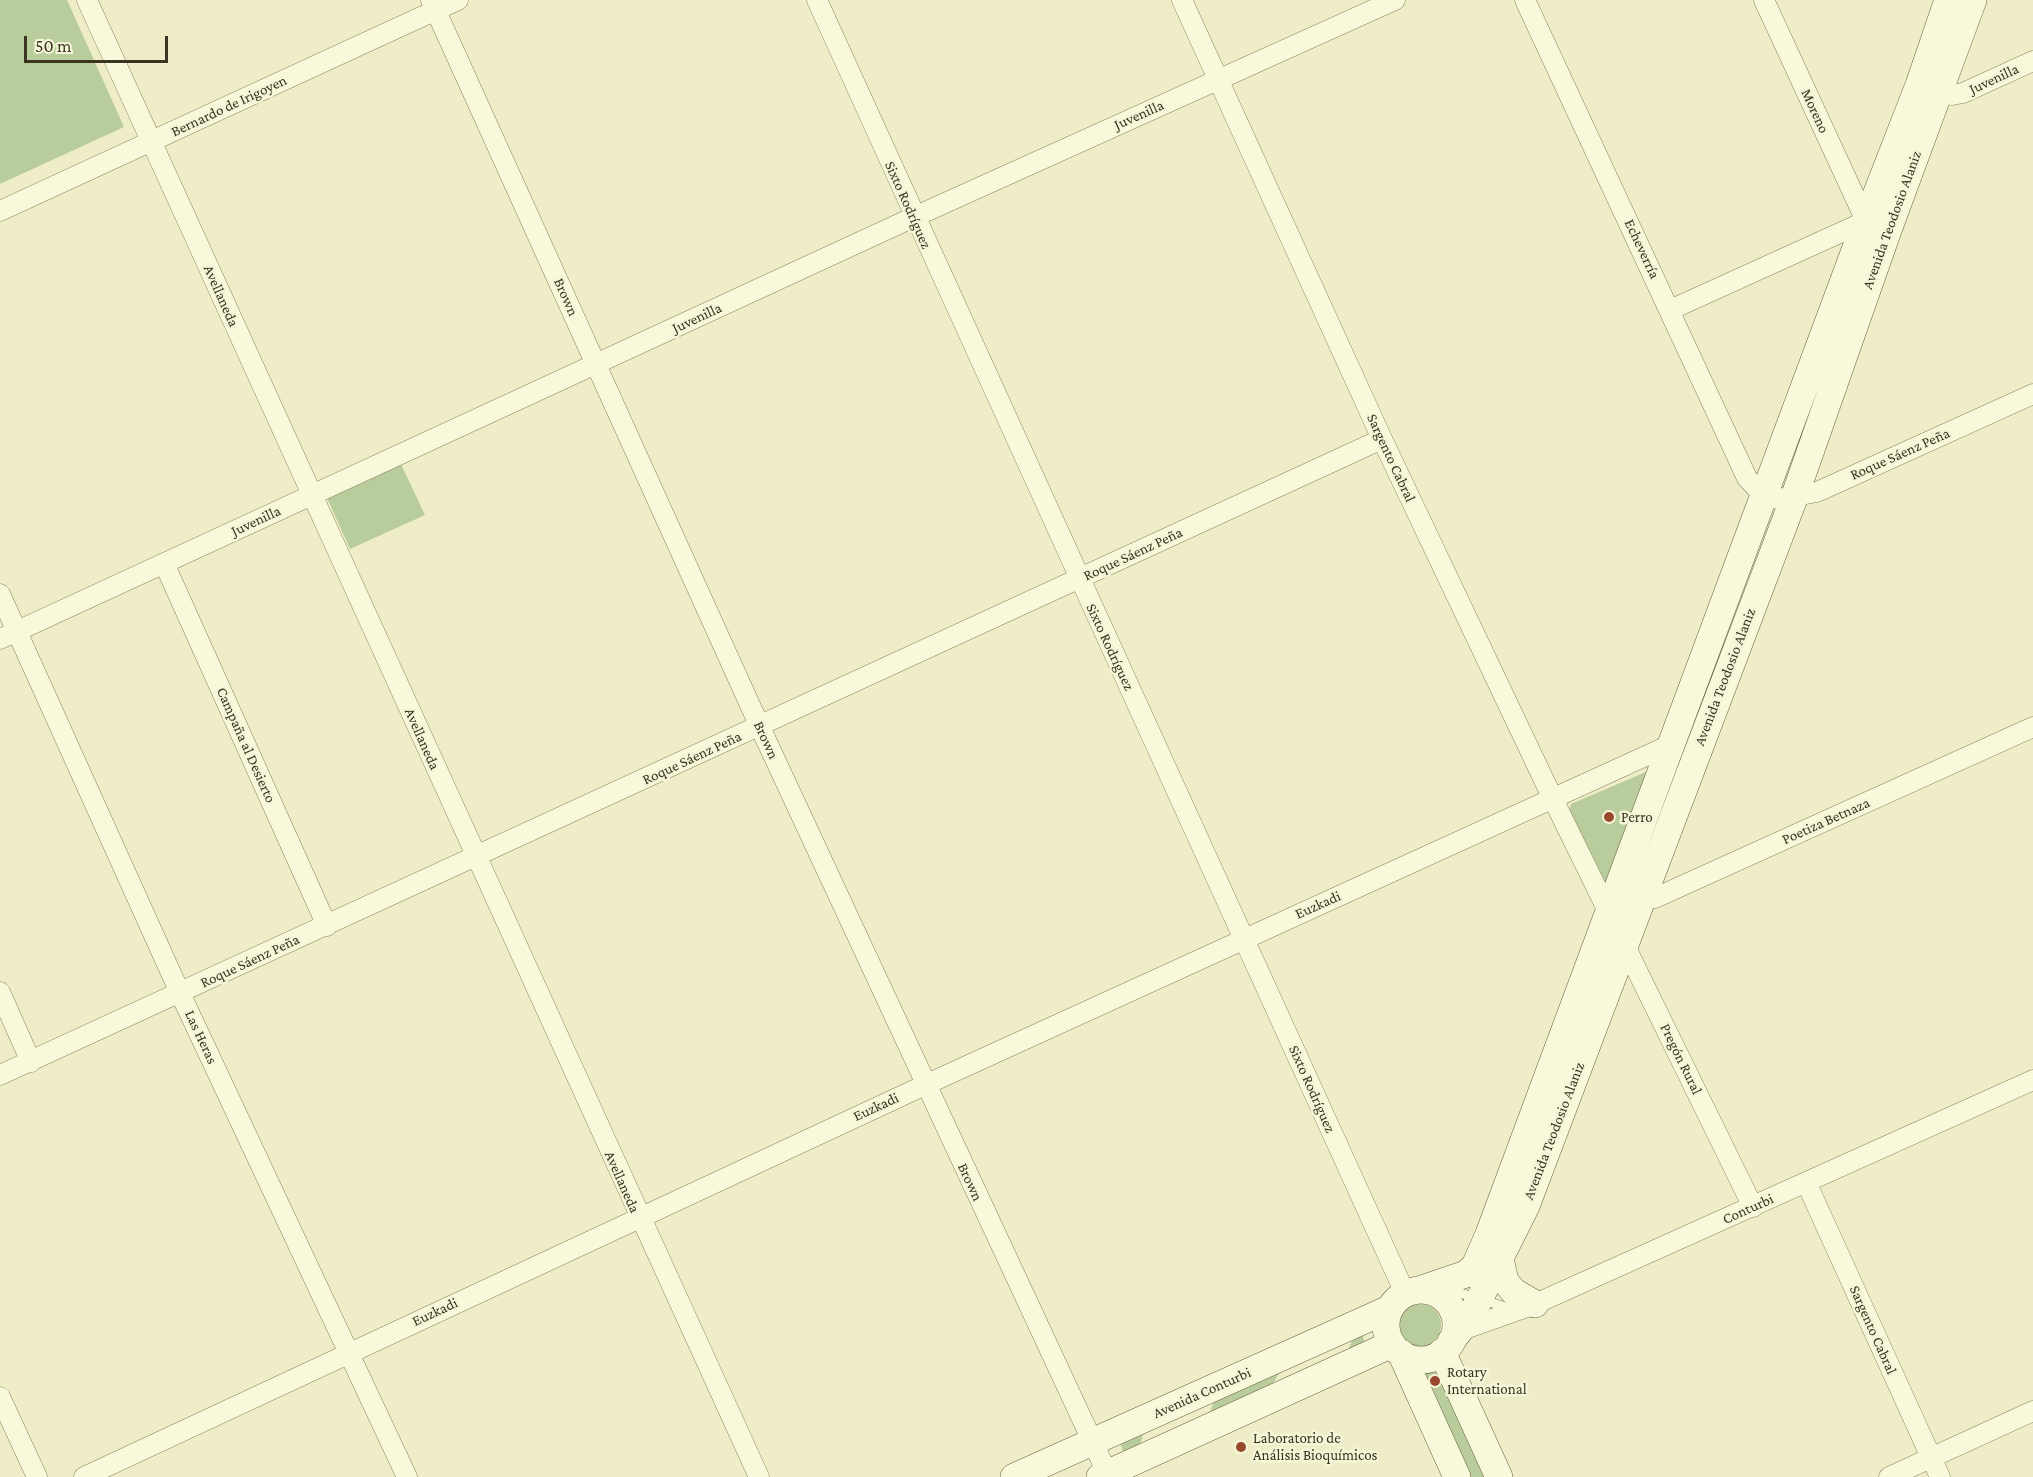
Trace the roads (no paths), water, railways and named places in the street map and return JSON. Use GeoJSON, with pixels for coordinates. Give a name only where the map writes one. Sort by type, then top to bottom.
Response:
{"type":"FeatureCollection","features":[{"type":"Feature","properties":{"kind":"main road","name":"Avenida Teodosio Alaniz"},"geometry":{"type":"LineString","coordinates":[[1929,89],[1948,0]]}},
{"type":"Feature","properties":{"kind":"main road","name":"Avenida Teodosio Alaniz"},"geometry":{"type":"LineString","coordinates":[[1451,1341],[1480,1299],[1526,1206],[1541,1130],[1613,902],[1764,495],[1877,226],[1929,89],[1973,0]]}},
{"type":"Feature","properties":{"kind":"main road","name":"Avenida Teodosio Alaniz"},"geometry":{"type":"LineString","coordinates":[[1412,1294],[1466,1274],[1475,1266],[1494,1222],[1541,1130],[1625,943],[1794,498],[1877,226]]}},
{"type":"Feature","properties":{"kind":"main road"},"geometry":{"type":"LineString","coordinates":[[1494,1222],[1499,1262],[1505,1281],[1526,1307]]}},
{"type":"Feature","properties":{"kind":"main road"},"geometry":{"type":"LineString","coordinates":[[1457,1477],[1386,1327],[1412,1294],[1439,1294],[1447,1302],[1455,1320],[1451,1341],[1499,1477]]}},
{"type":"Feature","properties":{"kind":"main road","name":"Avenida Conturbi"},"geometry":{"type":"LineString","coordinates":[[1014,1477],[1412,1294]]}},
{"type":"Feature","properties":{"kind":"main road"},"geometry":{"type":"LineString","coordinates":[[1396,1348],[1417,1359],[1434,1357],[1451,1341]]}},
{"type":"Feature","properties":{"kind":"main road"},"geometry":{"type":"LineString","coordinates":[[1105,1476],[1396,1348]]}},
{"type":"Feature","properties":{"kind":"street","name":"Avellaneda"},"geometry":{"type":"LineString","coordinates":[[87,0],[639,1218],[759,1477]]}},
{"type":"Feature","properties":{"kind":"street","name":"Bernardo de Irigoyen"},"geometry":{"type":"LineString","coordinates":[[0,211],[151,142],[434,5],[458,0]]}},
{"type":"Feature","properties":{"kind":"street","name":"Sixto Rodríguez"},"geometry":{"type":"LineString","coordinates":[[817,0],[1244,939],[1412,1294]]}},
{"type":"Feature","properties":{"kind":"street","name":"Sargento Cabral"},"geometry":{"type":"LineString","coordinates":[[1182,0],[1382,439],[1553,799],[1613,902]]}},
{"type":"Feature","properties":{"kind":"street","name":"Juvenilla"},"geometry":{"type":"LineString","coordinates":[[8,635],[914,217],[1395,0]]}},
{"type":"Feature","properties":{"kind":"street","name":"Echeverría"},"geometry":{"type":"LineString","coordinates":[[1525,0],[1747,478],[1764,495]]}},
{"type":"Feature","properties":{"kind":"street","name":"Moreno"},"geometry":{"type":"LineString","coordinates":[[1764,0],[1877,226]]}},
{"type":"Feature","properties":{"kind":"street","name":"Brown"},"geometry":{"type":"LineString","coordinates":[[434,5],[760,726],[1105,1476]]}},
{"type":"Feature","properties":{"kind":"street","name":"Juvenilla"},"geometry":{"type":"LineString","coordinates":[[1929,89],[1952,96],[2033,61]]}},
{"type":"Feature","properties":{"kind":"street"},"geometry":{"type":"LineString","coordinates":[[1670,310],[1877,226]]}},
{"type":"Feature","properties":{"kind":"street","name":"Roque Sáenz Peña"},"geometry":{"type":"LineString","coordinates":[[1764,495],[1778,500],[1817,492],[2033,393]]}},
{"type":"Feature","properties":{"kind":"street","name":"Roque Sáenz Peña"},"geometry":{"type":"LineString","coordinates":[[0,1076],[1382,439]]}},
{"type":"Feature","properties":{"kind":"street","name":"Campaña al Desierto"},"geometry":{"type":"LineString","coordinates":[[164,563],[327,926]]}},
{"type":"Feature","properties":{"kind":"street","name":"Las Heras"},"geometry":{"type":"LineString","coordinates":[[0,594],[8,635],[180,993],[407,1477]]}},
{"type":"Feature","properties":{"kind":"street","name":"Poetiza Betnaza"},"geometry":{"type":"LineString","coordinates":[[1642,899],[1655,898],[2033,728]]}},
{"type":"Feature","properties":{"kind":"street","name":"Euzkadi"},"geometry":{"type":"LineString","coordinates":[[84,1477],[348,1351],[925,1084],[1672,744]]}},
{"type":"Feature","properties":{"kind":"street"},"geometry":{"type":"LineString","coordinates":[[1613,902],[1642,899]]}},
{"type":"Feature","properties":{"kind":"street","name":"Pregón Rural"},"geometry":{"type":"LineString","coordinates":[[1613,902],[1625,943],[1753,1207]]}},
{"type":"Feature","properties":{"kind":"street"},"geometry":{"type":"LineString","coordinates":[[0,992],[31,1062]]}},
{"type":"Feature","properties":{"kind":"street","name":"Conturbi"},"geometry":{"type":"LineString","coordinates":[[1451,1341],[2033,1080]]}},
{"type":"Feature","properties":{"kind":"street","name":"Sargento Cabral"},"geometry":{"type":"LineString","coordinates":[[1806,1182],[1940,1477]]}},
{"type":"Feature","properties":{"kind":"street"},"geometry":{"type":"LineString","coordinates":[[0,1397],[37,1477]]}},
{"type":"Feature","properties":{"kind":"street"},"geometry":{"type":"LineString","coordinates":[[1889,1477],[2033,1411]]}},
{"type":"Feature","properties":{"kind":"lane"},"geometry":{"type":"LineString","coordinates":[[1412,1294],[1480,1299],[1526,1307]]}},
{"type":"Feature","properties":{"kind":"place","name":"Perro"},"geometry":{"type":"Point","coordinates":[1609,817]}},
{"type":"Feature","properties":{"kind":"place","name":"Rotary International"},"geometry":{"type":"Point","coordinates":[1435,1381]}},
{"type":"Feature","properties":{"kind":"place","name":"Laboratorio de Análisis Bioquímicos"},"geometry":{"type":"Point","coordinates":[1241,1447]}}]}
